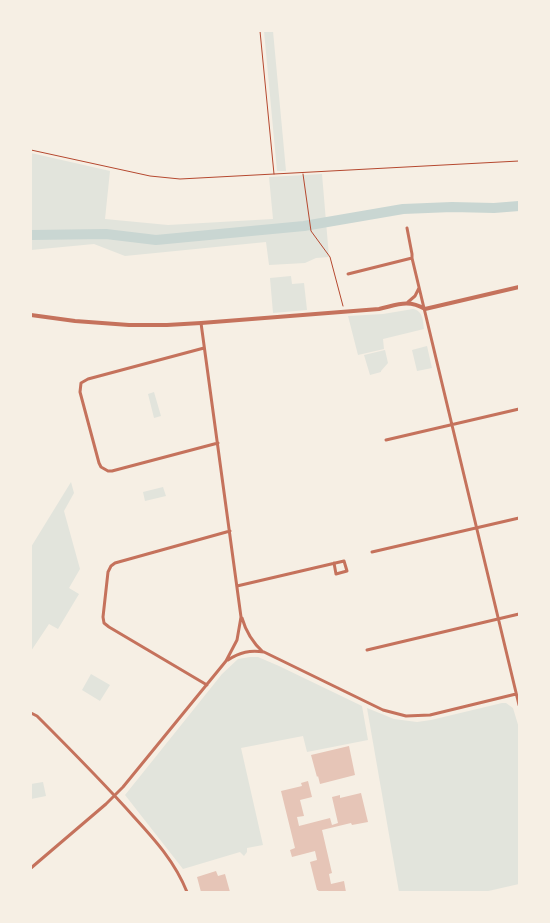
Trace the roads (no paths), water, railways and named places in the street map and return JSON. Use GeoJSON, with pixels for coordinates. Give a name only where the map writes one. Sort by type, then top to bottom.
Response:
{"type":"FeatureCollection","features":[{"type":"Feature","properties":{"kind":"street"},"geometry":{"type":"LineString","coordinates":[[407,228],[412,258],[519,705]]}},
{"type":"Feature","properties":{"kind":"street"},"geometry":{"type":"LineString","coordinates":[[348,274],[412,258]]}},
{"type":"Feature","properties":{"kind":"street"},"geometry":{"type":"LineString","coordinates":[[31,315],[58,319],[129,324],[167,325],[200,323],[379,308],[408,302],[415,296],[419,287]]}},
{"type":"Feature","properties":{"kind":"street"},"geometry":{"type":"LineString","coordinates":[[408,302],[425,309],[519,287]]}},
{"type":"Feature","properties":{"kind":"street"},"geometry":{"type":"LineString","coordinates":[[200,323],[241,617],[244,628],[256,646],[264,652],[394,714],[406,716],[430,715],[516,694]]}},
{"type":"Feature","properties":{"kind":"street"},"geometry":{"type":"LineString","coordinates":[[204,348],[88,379],[81,383],[80,392],[99,463],[101,467],[108,471],[218,443]]}},
{"type":"Feature","properties":{"kind":"street"},"geometry":{"type":"LineString","coordinates":[[386,440],[519,409]]}},
{"type":"Feature","properties":{"kind":"street"},"geometry":{"type":"LineString","coordinates":[[372,552],[519,518]]}},
{"type":"Feature","properties":{"kind":"street"},"geometry":{"type":"LineString","coordinates":[[207,685],[104,623],[108,572],[115,563],[230,531]]}},
{"type":"Feature","properties":{"kind":"street"},"geometry":{"type":"LineString","coordinates":[[237,586],[334,563],[344,561],[347,571],[336,574],[334,563]]}},
{"type":"Feature","properties":{"kind":"street"},"geometry":{"type":"LineString","coordinates":[[367,650],[519,614]]}},
{"type":"Feature","properties":{"kind":"street"},"geometry":{"type":"LineString","coordinates":[[31,868],[115,795],[226,661],[237,640],[241,617]]}},
{"type":"Feature","properties":{"kind":"street"},"geometry":{"type":"LineString","coordinates":[[226,661],[244,652],[264,652]]}},
{"type":"Feature","properties":{"kind":"street"},"geometry":{"type":"LineString","coordinates":[[31,714],[37,716],[115,795],[162,848],[187,892]]}},
{"type":"Feature","properties":{"kind":"waterway"},"geometry":{"type":"LineString","coordinates":[[31,235],[106,234],[156,240],[304,226],[403,209],[519,206]]}}]}
